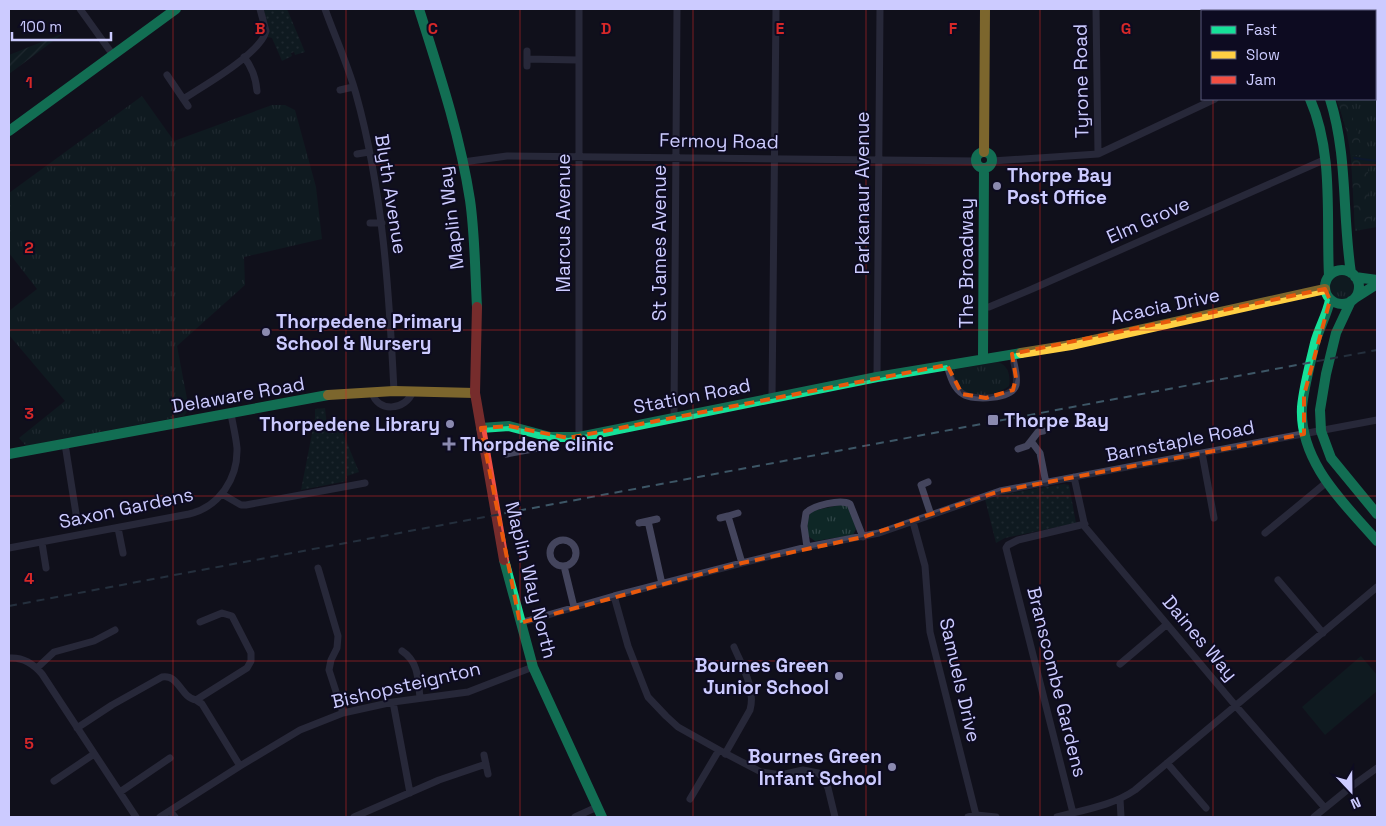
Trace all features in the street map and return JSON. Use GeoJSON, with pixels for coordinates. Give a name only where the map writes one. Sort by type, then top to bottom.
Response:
{"type":"FeatureCollection","features":[{"type":"Feature","properties":{"kind":"street"},"geometry":{"type":"LineString","coordinates":[[80,9],[113,55]]}},
{"type":"Feature","properties":{"kind":"street"},"geometry":{"type":"LineString","coordinates":[[9,131],[176,9]]}},
{"type":"Feature","properties":{"kind":"street"},"geometry":{"type":"LineString","coordinates":[[183,98],[256,47],[265,36],[266,31],[260,9]]}},
{"type":"Feature","properties":{"kind":"street","name":"Blyth Avenue"},"geometry":{"type":"LineString","coordinates":[[325,9],[353,87],[369,152],[382,222],[394,391]]}},
{"type":"Feature","properties":{"kind":"street","name":"Maplin Way"},"geometry":{"type":"LineString","coordinates":[[419,9],[442,77],[463,162],[474,236],[477,311],[475,393],[481,428]]}},
{"type":"Feature","properties":{"kind":"street","name":"Marcus Avenue"},"geometry":{"type":"LineString","coordinates":[[579,9],[579,437]]}},
{"type":"Feature","properties":{"kind":"street","name":"St James Avenue"},"geometry":{"type":"LineString","coordinates":[[674,417],[677,9]]}},
{"type":"Feature","properties":{"kind":"street"},"geometry":{"type":"LineString","coordinates":[[772,398],[776,9]]}},
{"type":"Feature","properties":{"kind":"street","name":"Parkanaur Avenue"},"geometry":{"type":"LineString","coordinates":[[877,377],[880,9]]}},
{"type":"Feature","properties":{"kind":"street"},"geometry":{"type":"LineString","coordinates":[[984,152],[985,9]]}},
{"type":"Feature","properties":{"kind":"street","name":"Tyrone Road"},"geometry":{"type":"LineString","coordinates":[[1096,9],[1098,154]]}},
{"type":"Feature","properties":{"kind":"street"},"geometry":{"type":"LineString","coordinates":[[244,57],[258,81],[258,91]]}},
{"type":"Feature","properties":{"kind":"street"},"geometry":{"type":"LineString","coordinates":[[527,59],[578,60]]}},
{"type":"Feature","properties":{"kind":"street"},"geometry":{"type":"LineString","coordinates":[[167,75],[188,106]]}},
{"type":"Feature","properties":{"kind":"street"},"geometry":{"type":"LineString","coordinates":[[340,90],[353,87]]}},
{"type":"Feature","properties":{"kind":"street"},"geometry":{"type":"LineString","coordinates":[[984,152],[979,154],[976,161],[978,165],[1098,154],[1213,100]]}},
{"type":"Feature","properties":{"kind":"street"},"geometry":{"type":"LineString","coordinates":[[1310,100],[1320,119],[1324,138],[1329,276],[1325,289],[1330,300],[1329,308],[1318,334],[1304,396],[1302,413],[1304,434],[1308,451],[1320,473],[1377,541]]}},
{"type":"Feature","properties":{"kind":"street"},"geometry":{"type":"LineString","coordinates":[[1330,100],[1337,117],[1343,153],[1345,226],[1353,275],[1358,286],[1336,333],[1320,410],[1321,431],[1331,458],[1377,514]]}},
{"type":"Feature","properties":{"kind":"street"},"geometry":{"type":"LineString","coordinates":[[357,154],[369,152]]}},
{"type":"Feature","properties":{"kind":"street"},"geometry":{"type":"LineString","coordinates":[[984,152],[989,154],[988,164]]}},
{"type":"Feature","properties":{"kind":"street","name":"Fermoy Road"},"geometry":{"type":"LineString","coordinates":[[463,162],[507,156],[976,161]]}},
{"type":"Feature","properties":{"kind":"street","name":"Elm Grove"},"geometry":{"type":"LineString","coordinates":[[983,307],[989,307],[1032,289],[1326,159]]}},
{"type":"Feature","properties":{"kind":"street","name":"The Broadway"},"geometry":{"type":"LineString","coordinates":[[983,358],[988,164]]}},
{"type":"Feature","properties":{"kind":"street"},"geometry":{"type":"LineString","coordinates":[[370,223],[382,222]]}},
{"type":"Feature","properties":{"kind":"street"},"geometry":{"type":"LineString","coordinates":[[1329,276],[1334,272],[1340,271],[1377,280]]}},
{"type":"Feature","properties":{"kind":"street"},"geometry":{"type":"LineString","coordinates":[[1330,300],[1339,304],[1353,300],[1377,284]]}},
{"type":"Feature","properties":{"kind":"street","name":"Acacia Drive"},"geometry":{"type":"LineString","coordinates":[[842,384],[1118,335],[1325,289]]}},
{"type":"Feature","properties":{"kind":"street"},"geometry":{"type":"LineString","coordinates":[[947,364],[951,380],[962,394],[977,399],[986,398],[1008,393],[1016,385],[1012,354]]}},
{"type":"Feature","properties":{"kind":"street","name":"Station Road"},"geometry":{"type":"LineString","coordinates":[[481,428],[509,426],[550,437],[579,437],[842,384]]}},
{"type":"Feature","properties":{"kind":"street","name":"Delaware Road"},"geometry":{"type":"LineString","coordinates":[[9,454],[334,394],[394,391],[475,393]]}},
{"type":"Feature","properties":{"kind":"street"},"geometry":{"type":"LineString","coordinates":[[372,392],[373,398],[380,404],[384,406],[399,406],[409,401],[413,391]]}},
{"type":"Feature","properties":{"kind":"street","name":"Saxon Gardens"},"geometry":{"type":"LineString","coordinates":[[9,548],[196,512],[214,503],[232,478],[237,447],[231,414]]}},
{"type":"Feature","properties":{"kind":"street","name":"Barnstaple Road"},"geometry":{"type":"LineString","coordinates":[[520,623],[614,596],[742,563],[808,547],[863,537],[913,522],[994,493],[1377,420]]}},
{"type":"Feature","properties":{"kind":"street","name":"Maplin Way North"},"geometry":{"type":"LineString","coordinates":[[481,428],[498,526],[520,623],[534,667],[602,817]]}},
{"type":"Feature","properties":{"kind":"street"},"geometry":{"type":"LineString","coordinates":[[1018,449],[1027,446],[1038,432],[1044,431]]}},
{"type":"Feature","properties":{"kind":"street"},"geometry":{"type":"LineString","coordinates":[[507,454],[538,448],[550,437]]}},
{"type":"Feature","properties":{"kind":"street"},"geometry":{"type":"LineString","coordinates":[[1031,441],[1040,453],[1046,483]]}},
{"type":"Feature","properties":{"kind":"street"},"geometry":{"type":"LineString","coordinates":[[64,444],[77,520]]}},
{"type":"Feature","properties":{"kind":"street"},"geometry":{"type":"LineString","coordinates":[[1202,453],[1214,518]]}},
{"type":"Feature","properties":{"kind":"street","name":"Daines Way"},"geometry":{"type":"LineString","coordinates":[[1074,477],[1088,530],[1166,625],[1325,808]]}},
{"type":"Feature","properties":{"kind":"street"},"geometry":{"type":"LineString","coordinates":[[222,494],[240,504],[246,505],[353,482],[365,483]]}},
{"type":"Feature","properties":{"kind":"street"},"geometry":{"type":"LineString","coordinates":[[1265,533],[1327,482]]}},
{"type":"Feature","properties":{"kind":"street"},"geometry":{"type":"LineString","coordinates":[[921,484],[932,515]]}},
{"type":"Feature","properties":{"kind":"street"},"geometry":{"type":"LineString","coordinates":[[808,547],[804,526],[806,513],[812,508],[834,503],[845,502],[850,504],[863,537]]}},
{"type":"Feature","properties":{"kind":"street"},"geometry":{"type":"LineString","coordinates":[[720,518],[738,513]]}},
{"type":"Feature","properties":{"kind":"street"},"geometry":{"type":"LineString","coordinates":[[728,516],[742,563]]}},
{"type":"Feature","properties":{"kind":"street"},"geometry":{"type":"LineString","coordinates":[[639,523],[657,519]]}},
{"type":"Feature","properties":{"kind":"street"},"geometry":{"type":"LineString","coordinates":[[648,521],[662,584]]}},
{"type":"Feature","properties":{"kind":"street","name":"Samuels Drive"},"geometry":{"type":"LineString","coordinates":[[913,522],[926,572],[930,632],[976,815]]}},
{"type":"Feature","properties":{"kind":"street","name":"Branscombe Gardens"},"geometry":{"type":"LineString","coordinates":[[1073,813],[1006,548],[1012,542],[1085,524]]}},
{"type":"Feature","properties":{"kind":"street"},"geometry":{"type":"LineString","coordinates":[[118,528],[123,553]]}},
{"type":"Feature","properties":{"kind":"street"},"geometry":{"type":"LineString","coordinates":[[42,543],[46,568]]}},
{"type":"Feature","properties":{"kind":"street"},"geometry":{"type":"LineString","coordinates":[[564,566],[574,607]]}},
{"type":"Feature","properties":{"kind":"street"},"geometry":{"type":"LineString","coordinates":[[318,568],[338,636],[337,648],[331,660],[329,670],[343,713]]}},
{"type":"Feature","properties":{"kind":"street"},"geometry":{"type":"LineString","coordinates":[[1278,580],[1323,633]]}},
{"type":"Feature","properties":{"kind":"street"},"geometry":{"type":"LineString","coordinates":[[1057,817],[1120,799],[1135,790],[1377,587]]}},
{"type":"Feature","properties":{"kind":"street"},"geometry":{"type":"LineString","coordinates":[[614,596],[628,646],[648,697],[666,716],[678,727],[757,770],[781,775],[803,770],[818,773],[824,779],[828,788],[835,817]]}},
{"type":"Feature","properties":{"kind":"street"},"geometry":{"type":"LineString","coordinates":[[196,700],[247,668],[252,657],[232,616],[222,613],[200,622]]}},
{"type":"Feature","properties":{"kind":"street"},"geometry":{"type":"LineString","coordinates":[[1120,664],[1166,625]]}},
{"type":"Feature","properties":{"kind":"street"},"geometry":{"type":"LineString","coordinates":[[37,668],[54,652],[94,640],[115,630]]}},
{"type":"Feature","properties":{"kind":"street"},"geometry":{"type":"LineString","coordinates":[[690,799],[750,710],[752,703],[751,689],[734,646]]}},
{"type":"Feature","properties":{"kind":"street"},"geometry":{"type":"LineString","coordinates":[[402,651],[410,656],[416,667],[420,698]]}},
{"type":"Feature","properties":{"kind":"street"},"geometry":{"type":"LineString","coordinates":[[9,658],[25,660],[37,668],[136,817]]}},
{"type":"Feature","properties":{"kind":"street","name":"Bishopsteignton"},"geometry":{"type":"LineString","coordinates":[[160,817],[300,730],[343,713],[393,702],[468,692],[534,667]]}},
{"type":"Feature","properties":{"kind":"street"},"geometry":{"type":"LineString","coordinates":[[77,728],[112,705],[162,677],[170,677],[174,679],[186,696],[202,704],[240,766]]}},
{"type":"Feature","properties":{"kind":"street"},"geometry":{"type":"LineString","coordinates":[[393,702],[410,793]]}},
{"type":"Feature","properties":{"kind":"street"},"geometry":{"type":"LineString","coordinates":[[54,781],[94,754]]}},
{"type":"Feature","properties":{"kind":"street"},"geometry":{"type":"LineString","coordinates":[[484,756],[488,774]]}},
{"type":"Feature","properties":{"kind":"street"},"geometry":{"type":"LineString","coordinates":[[120,792],[170,758]]}},
{"type":"Feature","properties":{"kind":"street"},"geometry":{"type":"LineString","coordinates":[[1167,763],[1206,808]]}},
{"type":"Feature","properties":{"kind":"street"},"geometry":{"type":"LineString","coordinates":[[354,817],[457,772],[486,764]]}},
{"type":"Feature","properties":{"kind":"street"},"geometry":{"type":"LineString","coordinates":[[1314,817],[1377,768]]}},
{"type":"Feature","properties":{"kind":"street"},"geometry":{"type":"LineString","coordinates":[[1120,799],[1121,817]]}},
{"type":"Feature","properties":{"kind":"street"},"geometry":{"type":"LineString","coordinates":[[575,817],[597,807]]}},
{"type":"Feature","properties":{"kind":"street"},"geometry":{"type":"LineString","coordinates":[[170,810],[175,817]]}},
{"type":"Feature","properties":{"kind":"street"},"geometry":{"type":"LineString","coordinates":[[968,817],[976,815],[996,817]]}},
{"type":"Feature","properties":{"kind":"highlighted area"},"geometry":{"type":"Polygon","coordinates":[[[1325,289],[1330,300],[1304,395],[1304,434],[1000,491],[863,537],[742,563],[520,623],[481,428],[509,426],[568,438],[947,365],[962,394],[986,398],[1013,390],[1016,378],[1012,354],[1325,289]]]}},
{"type":"Feature","properties":{"kind":"green space"},"geometry":{"type":"Polygon","coordinates":[[[263,9],[287,9],[305,52],[295,55],[294,52],[291,53],[292,56],[282,61],[272,38],[268,37],[269,28],[263,9]]]}},
{"type":"Feature","properties":{"kind":"green space"},"geometry":{"type":"Polygon","coordinates":[[[1377,9],[1377,227],[1355,231],[1352,164],[1346,131],[1336,100],[1376,100],[1376,10],[1292,10],[1377,9]]]}},
{"type":"Feature","properties":{"kind":"green space"},"geometry":{"type":"Polygon","coordinates":[[[64,33],[9,74],[9,55],[64,33]]]}},
{"type":"Feature","properties":{"kind":"green space"},"geometry":{"type":"Polygon","coordinates":[[[142,96],[174,141],[272,105],[285,105],[295,110],[316,187],[322,239],[244,257],[245,285],[177,346],[189,409],[184,416],[26,446],[19,438],[65,401],[9,335],[9,311],[37,289],[9,253],[9,193],[142,96]]]}},
{"type":"Feature","properties":{"kind":"green space"},"geometry":{"type":"Polygon","coordinates":[[[1337,100],[1347,100],[1361,144],[1360,155],[1352,155],[1369,159],[1367,185],[1372,225],[1355,228],[1350,142],[1337,100]]]}},
{"type":"Feature","properties":{"kind":"green space"},"geometry":{"type":"Polygon","coordinates":[[[1342,275],[1351,278],[1354,287],[1351,296],[1342,299],[1333,296],[1330,287],[1333,278],[1342,275]]]}},
{"type":"Feature","properties":{"kind":"green space"},"geometry":{"type":"Polygon","coordinates":[[[998,362],[1008,371],[1010,378],[1009,386],[983,396],[972,395],[958,389],[951,370],[998,362]]]}},
{"type":"Feature","properties":{"kind":"green space"},"geometry":{"type":"Polygon","coordinates":[[[325,408],[327,426],[340,426],[359,472],[347,476],[347,481],[301,490],[315,418],[315,409],[325,408]]]}},
{"type":"Feature","properties":{"kind":"green space"},"geometry":{"type":"Polygon","coordinates":[[[1064,484],[1069,485],[1076,523],[1005,538],[996,543],[985,499],[992,496],[1064,484]]]}},
{"type":"Feature","properties":{"kind":"green space"},"geometry":{"type":"Polygon","coordinates":[[[844,504],[850,508],[856,529],[853,535],[815,541],[808,536],[807,519],[812,511],[844,504]]]}},
{"type":"Feature","properties":{"kind":"green space"},"geometry":{"type":"Polygon","coordinates":[[[1361,656],[1377,675],[1377,691],[1325,735],[1302,707],[1361,656]]]}},
{"type":"Feature","properties":{"kind":"waterway"},"geometry":{"type":"LineString","coordinates":[[1354,158],[1377,161]]}},
{"type":"Feature","properties":{"kind":"railway"},"geometry":{"type":"LineString","coordinates":[[9,606],[1377,350]]}},
{"type":"Feature","properties":{"kind":"traffic: fast"},"geometry":{"type":"LineString","coordinates":[[9,131],[176,9]]}},
{"type":"Feature","properties":{"kind":"traffic: fast"},"geometry":{"type":"LineString","coordinates":[[419,9],[448,104],[466,176],[473,226],[477,307]]}},
{"type":"Feature","properties":{"kind":"traffic: fast"},"geometry":{"type":"LineString","coordinates":[[1310,100],[1318,120],[1326,164],[1329,276]]}},
{"type":"Feature","properties":{"kind":"traffic: fast"},"geometry":{"type":"LineString","coordinates":[[1330,100],[1340,142],[1351,273]]}},
{"type":"Feature","properties":{"kind":"traffic: fast"},"geometry":{"type":"LineString","coordinates":[[984,152],[992,160],[984,168],[976,160],[984,152]]}},
{"type":"Feature","properties":{"kind":"traffic: fast"},"geometry":{"type":"LineString","coordinates":[[983,358],[984,168]]}},
{"type":"Feature","properties":{"kind":"traffic: fast"},"geometry":{"type":"LineString","coordinates":[[1342,270],[1354,275],[1359,287],[1354,299],[1342,304],[1330,299],[1325,287],[1330,275],[1342,270]]}},
{"type":"Feature","properties":{"kind":"traffic: fast"},"geometry":{"type":"LineString","coordinates":[[1355,277],[1377,280]]}},
{"type":"Feature","properties":{"kind":"traffic: fast"},"geometry":{"type":"LineString","coordinates":[[1355,298],[1377,284]]}},
{"type":"Feature","properties":{"kind":"traffic: fast"},"geometry":{"type":"LineString","coordinates":[[1330,300],[1315,343],[1306,383],[1302,407],[1303,427],[1308,446],[1326,480],[1377,541]]}},
{"type":"Feature","properties":{"kind":"traffic: fast"},"geometry":{"type":"LineString","coordinates":[[1351,301],[1336,333],[1326,374],[1320,410],[1321,431],[1331,458],[1377,514]]}},
{"type":"Feature","properties":{"kind":"traffic: fast"},"geometry":{"type":"LineString","coordinates":[[481,428],[509,426],[550,437],[579,437],[877,377],[1021,353]]}},
{"type":"Feature","properties":{"kind":"traffic: fast"},"geometry":{"type":"LineString","coordinates":[[9,454],[328,395]]}},
{"type":"Feature","properties":{"kind":"traffic: fast"},"geometry":{"type":"LineString","coordinates":[[504,560],[533,667],[602,817]]}},
{"type":"Feature","properties":{"kind":"traffic: slow"},"geometry":{"type":"LineString","coordinates":[[984,152],[985,9]]}},
{"type":"Feature","properties":{"kind":"traffic: slow"},"geometry":{"type":"LineString","coordinates":[[1021,353],[1071,345],[1325,289]]}},
{"type":"Feature","properties":{"kind":"traffic: slow"},"geometry":{"type":"LineString","coordinates":[[328,395],[394,391],[475,393]]}},
{"type":"Feature","properties":{"kind":"traffic: jam"},"geometry":{"type":"LineString","coordinates":[[477,307],[475,393],[504,560]]}},
{"type":"Feature","properties":{"kind":"place","name":"Thorpe Bay Post Office"},"geometry":{"type":"Point","coordinates":[997,186]}},
{"type":"Feature","properties":{"kind":"place","name":"Thorpedene Primary School & Nursery"},"geometry":{"type":"Point","coordinates":[266,332]}},
{"type":"Feature","properties":{"kind":"place","name":"Thorpe Bay"},"geometry":{"type":"Point","coordinates":[993,420]}},
{"type":"Feature","properties":{"kind":"place","name":"Thorpedene Library"},"geometry":{"type":"Point","coordinates":[450,424]}},
{"type":"Feature","properties":{"kind":"place","name":"Thorpdene clinic"},"geometry":{"type":"Point","coordinates":[449,444]}},
{"type":"Feature","properties":{"kind":"place","name":"Bournes Green Junior School"},"geometry":{"type":"Point","coordinates":[839,676]}},
{"type":"Feature","properties":{"kind":"place","name":"Bournes Green Infant School"},"geometry":{"type":"Point","coordinates":[892,767]}}]}
